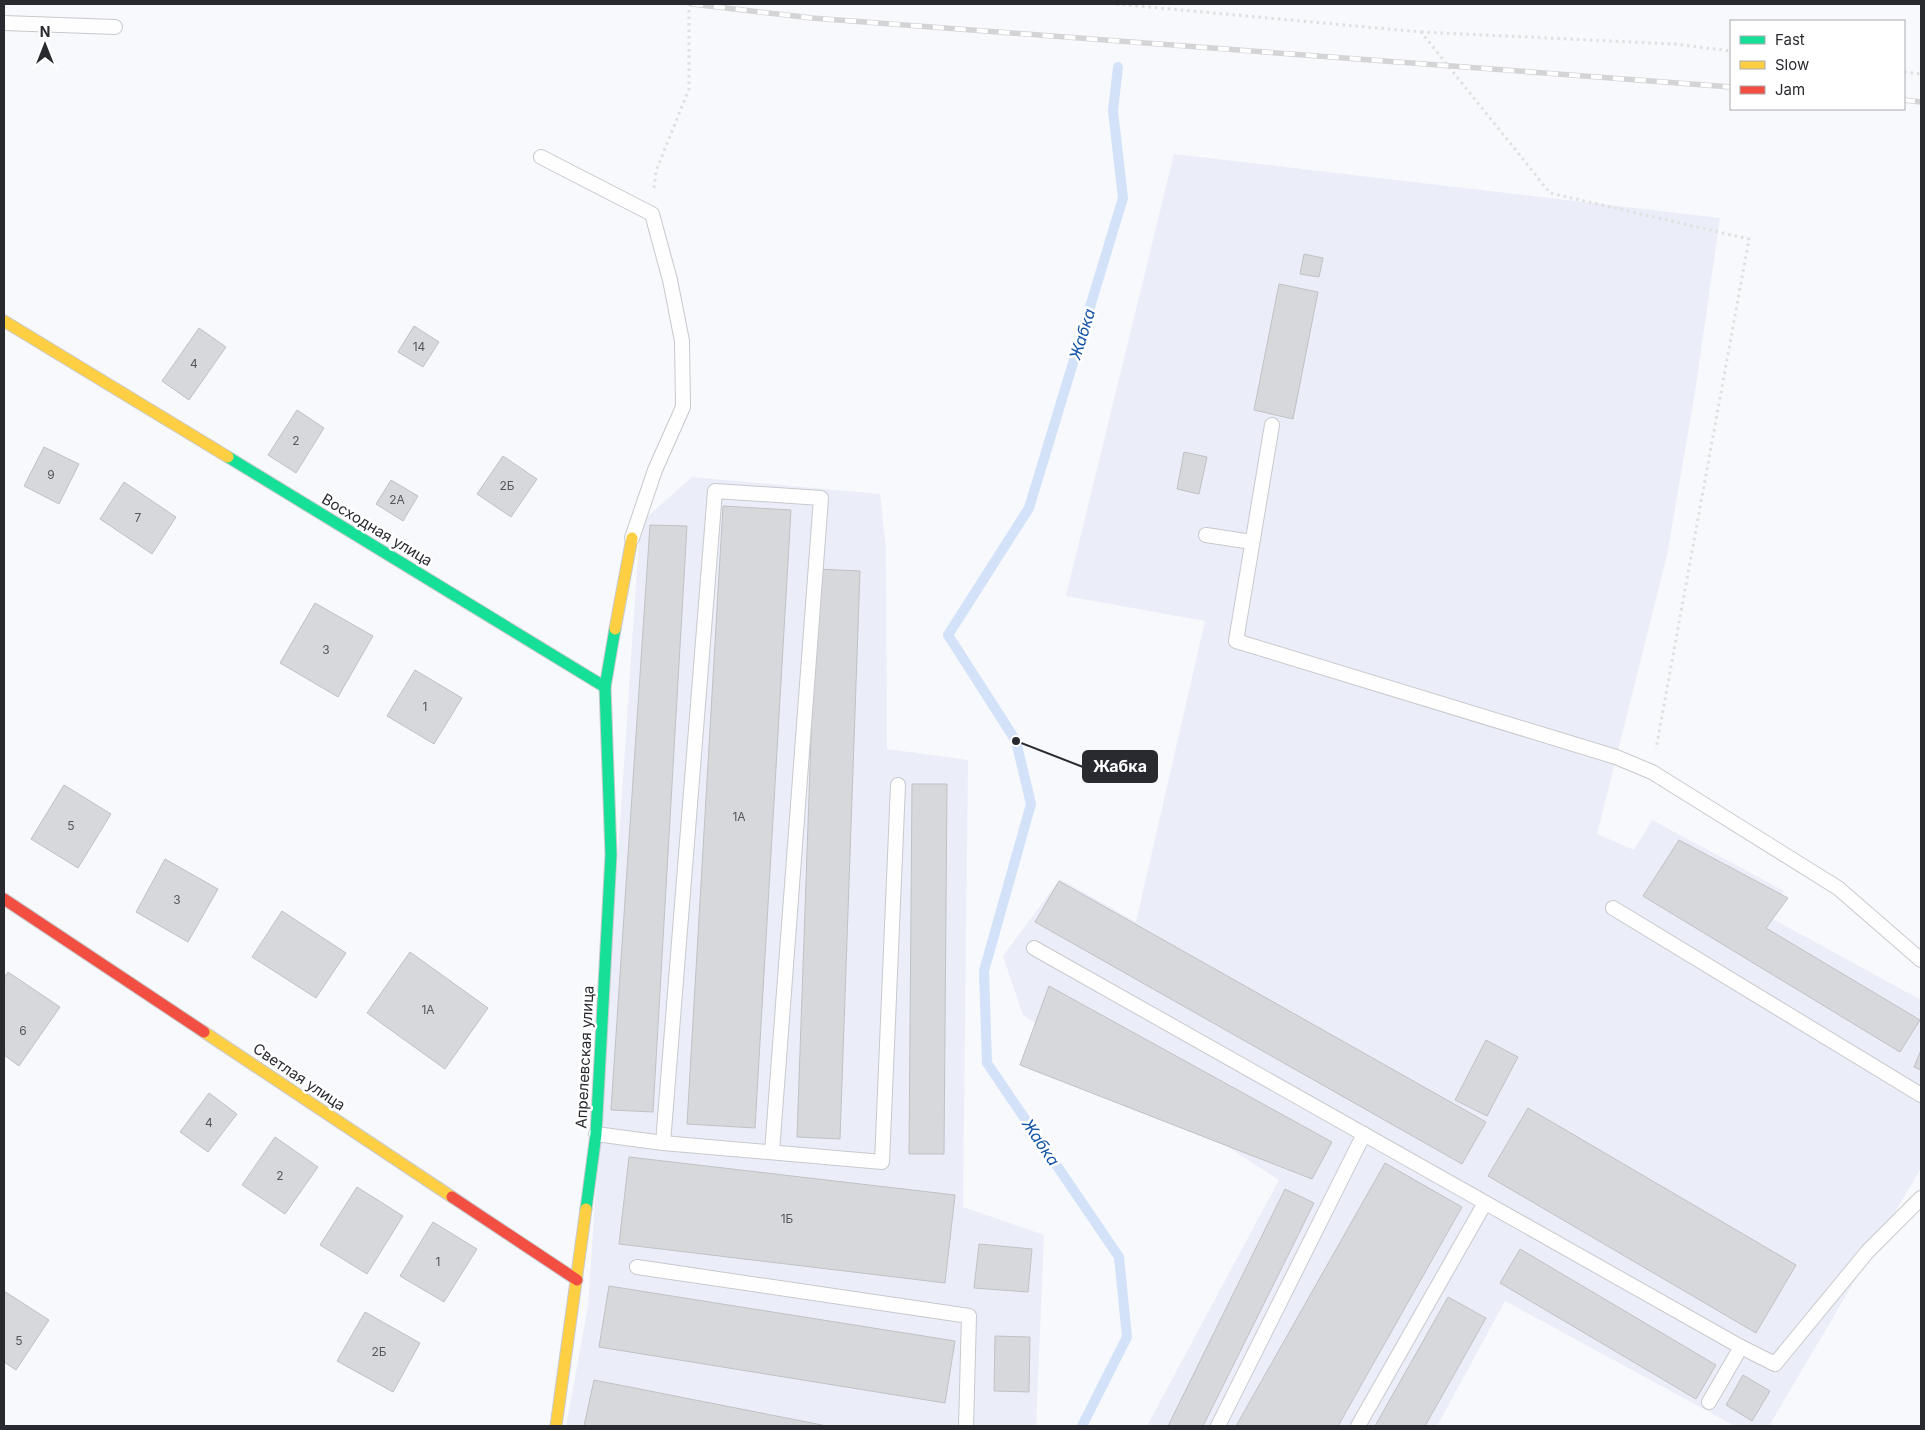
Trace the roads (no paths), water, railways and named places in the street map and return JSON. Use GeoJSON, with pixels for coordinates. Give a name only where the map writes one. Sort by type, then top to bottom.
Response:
{"type":"FeatureCollection","features":[{"type":"Feature","properties":{"kind":"street","name":"Восходная улица"},"geometry":{"type":"LineString","coordinates":[[4,321],[605,687]]}},
{"type":"Feature","properties":{"kind":"street"},"geometry":{"type":"LineString","coordinates":[[605,687],[632,538]]}},
{"type":"Feature","properties":{"kind":"street","name":"Апрелевская улица"},"geometry":{"type":"LineString","coordinates":[[556,1426],[596,1134],[611,855],[605,687]]}},
{"type":"Feature","properties":{"kind":"street","name":"Светлая улица"},"geometry":{"type":"LineString","coordinates":[[4,899],[577,1280]]}},
{"type":"Feature","properties":{"kind":"lane"},"geometry":{"type":"LineString","coordinates":[[4,23],[115,27]]}},
{"type":"Feature","properties":{"kind":"lane"},"geometry":{"type":"LineString","coordinates":[[541,157],[652,214],[670,280],[682,341],[683,407],[655,470],[632,538]]}},
{"type":"Feature","properties":{"kind":"lane"},"geometry":{"type":"LineString","coordinates":[[1272,425],[1236,641],[1606,754],[1652,772],[1838,888],[1921,960]]}},
{"type":"Feature","properties":{"kind":"lane"},"geometry":{"type":"LineString","coordinates":[[662,1143],[715,491],[821,498],[772,1152]]}},
{"type":"Feature","properties":{"kind":"lane"},"geometry":{"type":"LineString","coordinates":[[1206,535],[1252,542]]}},
{"type":"Feature","properties":{"kind":"lane"},"geometry":{"type":"LineString","coordinates":[[596,1134],[662,1143],[882,1162],[898,785]]}},
{"type":"Feature","properties":{"kind":"lane"},"geometry":{"type":"LineString","coordinates":[[1613,908],[1921,1095]]}},
{"type":"Feature","properties":{"kind":"lane"},"geometry":{"type":"LineString","coordinates":[[1034,948],[1741,1348],[1775,1364],[1868,1251],[1921,1198]]}},
{"type":"Feature","properties":{"kind":"lane"},"geometry":{"type":"LineString","coordinates":[[1218,1426],[1364,1134]]}},
{"type":"Feature","properties":{"kind":"lane"},"geometry":{"type":"LineString","coordinates":[[1358,1426],[1485,1203]]}},
{"type":"Feature","properties":{"kind":"lane"},"geometry":{"type":"LineString","coordinates":[[637,1267],[970,1316],[966,1426]]}},
{"type":"Feature","properties":{"kind":"lane"},"geometry":{"type":"LineString","coordinates":[[1709,1402],[1741,1348]]}},
{"type":"Feature","properties":{"kind":"waterway","name":"Жабка"},"geometry":{"type":"LineString","coordinates":[[1082,1426],[1127,1337],[1119,1257],[987,1063],[984,971],[1031,804],[1016,741],[948,635],[1029,508],[1123,198],[1113,111],[1118,67]]}},
{"type":"Feature","properties":{"kind":"railway"},"geometry":{"type":"LineString","coordinates":[[692,4],[812,18],[1730,87]]}},
{"type":"Feature","properties":{"kind":"railway"},"geometry":{"type":"LineString","coordinates":[[1905,100],[1921,102]]}},
{"type":"Feature","properties":{"kind":"place","name":"Жабка"},"geometry":{"type":"Point","coordinates":[1016,741]}}]}
